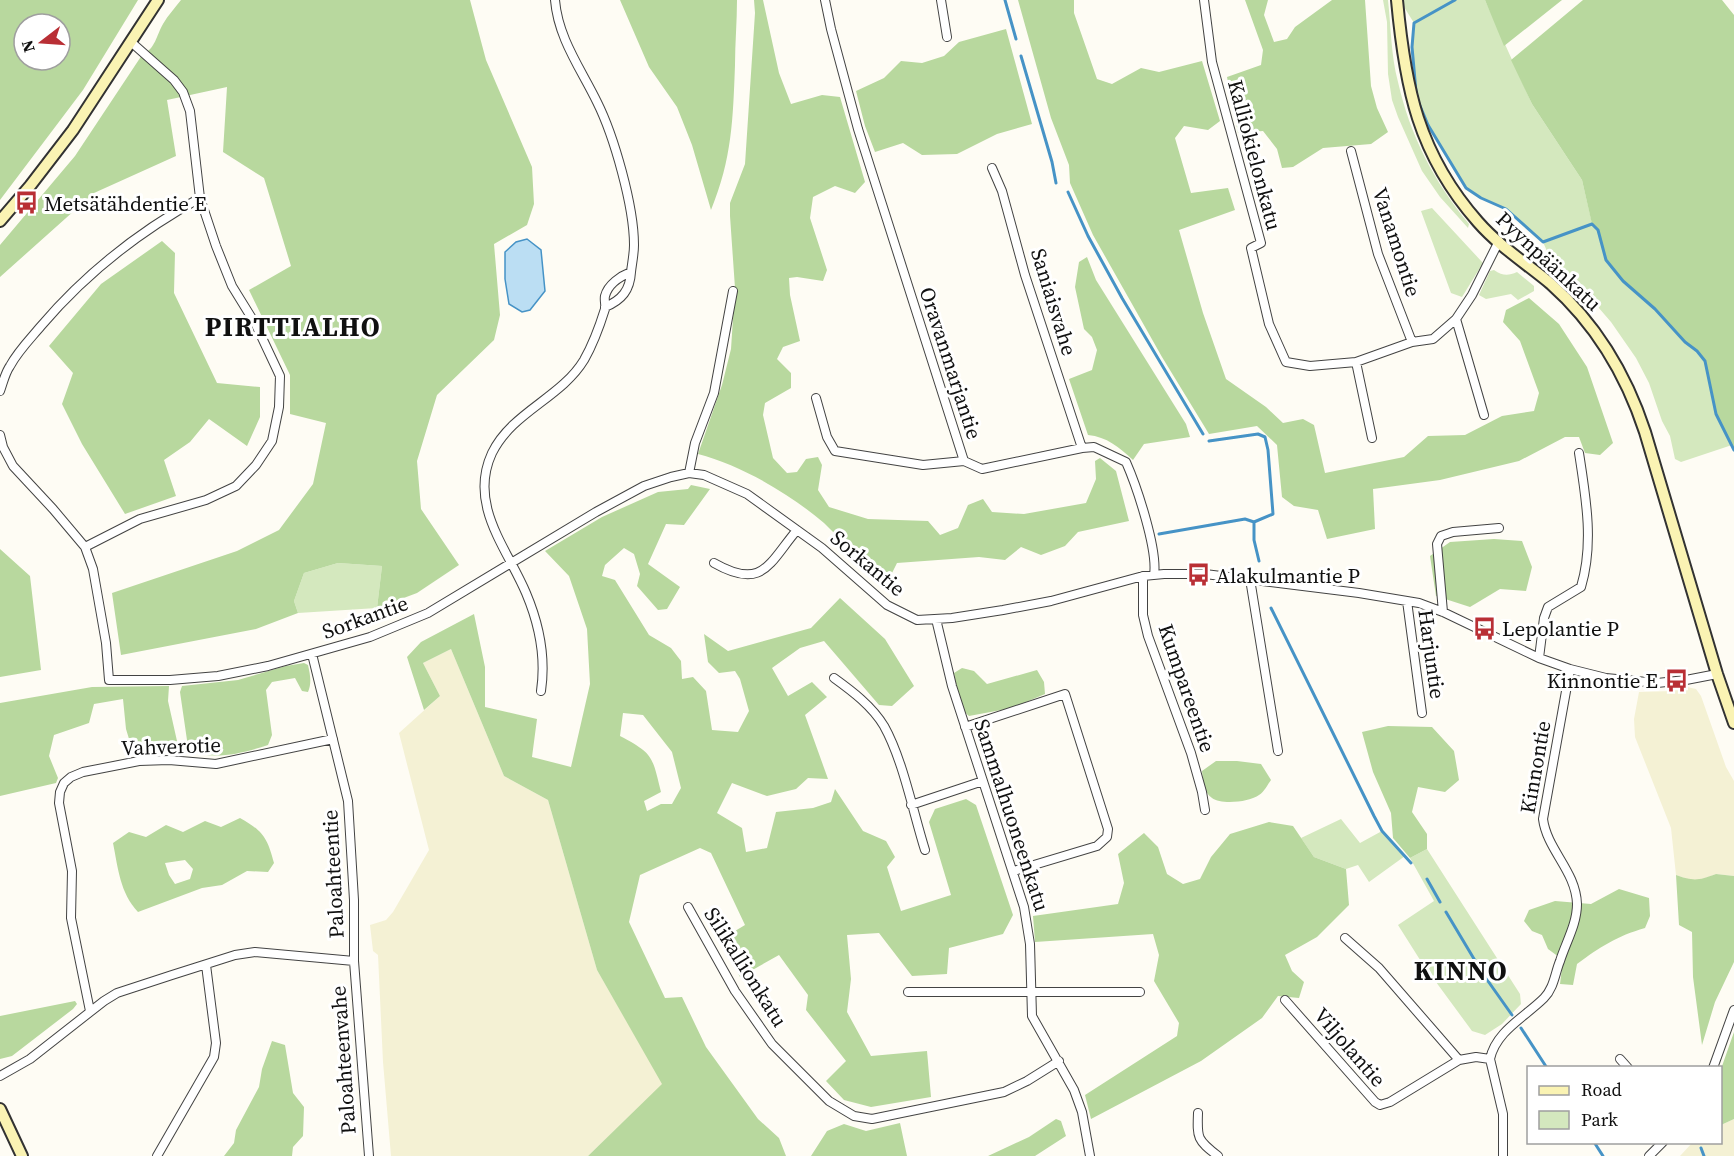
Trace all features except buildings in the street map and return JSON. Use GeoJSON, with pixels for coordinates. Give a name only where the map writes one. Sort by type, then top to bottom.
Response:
{"type":"FeatureCollection","features":[{"type":"Feature","properties":{"kind":"main road"},"geometry":{"type":"LineString","coordinates":[[0,221],[73,130],[158,0]]}},
{"type":"Feature","properties":{"kind":"main road","name":"Pyynpäänkatu"},"geometry":{"type":"LineString","coordinates":[[1397,0],[1407,83],[1415,114],[1437,165],[1463,205],[1480,224],[1575,306],[1609,350],[1622,374],[1645,432],[1717,674],[1734,723]]}},
{"type":"Feature","properties":{"kind":"main road"},"geometry":{"type":"LineString","coordinates":[[0,1110],[22,1156]]}},
{"type":"Feature","properties":{"kind":"street"},"geometry":{"type":"LineString","coordinates":[[555,0],[567,46],[598,103],[620,164],[632,222],[634,245],[630,285],[619,302],[606,307]]}},
{"type":"Feature","properties":{"kind":"street","name":"Oravanmarjantie"},"geometry":{"type":"LineString","coordinates":[[825,0],[858,129],[964,461],[982,469],[1094,447],[1126,462],[1137,487],[1155,565],[1154,575]]}},
{"type":"Feature","properties":{"kind":"street"},"geometry":{"type":"LineString","coordinates":[[941,0],[947,37]]}},
{"type":"Feature","properties":{"kind":"street","name":"Kalliokielonkatu"},"geometry":{"type":"LineString","coordinates":[[1204,0],[1212,62],[1261,243],[1251,248],[1269,324],[1286,362],[1310,366],[1356,362],[1412,342],[1433,339],[1456,319],[1472,295],[1499,241]]}},
{"type":"Feature","properties":{"kind":"street"},"geometry":{"type":"LineString","coordinates":[[0,435],[3,447],[13,466],[85,548],[140,519],[206,500],[236,486],[256,465],[272,441],[279,407],[280,376],[256,325],[232,286],[216,246],[200,198],[190,111],[183,92],[174,80],[131,42]]}},
{"type":"Feature","properties":{"kind":"street","name":"Vanamontie"},"geometry":{"type":"LineString","coordinates":[[1351,151],[1378,254],[1412,342]]}},
{"type":"Feature","properties":{"kind":"street","name":"Saniaisvahe"},"geometry":{"type":"LineString","coordinates":[[992,168],[1002,191],[1025,275],[1082,448]]}},
{"type":"Feature","properties":{"kind":"street"},"geometry":{"type":"LineString","coordinates":[[0,391],[10,366],[49,316],[87,276],[146,231],[200,198]]}},
{"type":"Feature","properties":{"kind":"street"},"geometry":{"type":"LineString","coordinates":[[542,691],[541,639],[526,593],[496,534],[485,504],[486,467],[507,430],[572,379],[585,358],[606,307],[605,296],[619,276],[631,272]]}},
{"type":"Feature","properties":{"kind":"street"},"geometry":{"type":"LineString","coordinates":[[688,473],[695,443],[714,393],[733,291]]}},
{"type":"Feature","properties":{"kind":"street"},"geometry":{"type":"LineString","coordinates":[[1456,319],[1484,415]]}},
{"type":"Feature","properties":{"kind":"street"},"geometry":{"type":"LineString","coordinates":[[1356,362],[1372,438]]}},
{"type":"Feature","properties":{"kind":"street"},"geometry":{"type":"LineString","coordinates":[[816,398],[827,437],[836,451],[923,465],[964,461]]}},
{"type":"Feature","properties":{"kind":"street"},"geometry":{"type":"LineString","coordinates":[[1539,658],[1544,618],[1548,607],[1581,587],[1587,566],[1587,506],[1579,453]]}},
{"type":"Feature","properties":{"kind":"street","name":"Sorkantie"},"geometry":{"type":"LineString","coordinates":[[85,548],[93,569],[106,643],[109,680],[170,680],[253,670],[346,645],[401,626],[428,613],[587,517],[644,486],[688,473],[704,475],[747,494],[822,548],[887,605],[917,620],[993,612],[1051,601],[1143,576],[1205,574],[1359,592],[1407,601],[1443,612],[1539,658],[1606,678],[1657,683],[1717,674]]}},
{"type":"Feature","properties":{"kind":"street"},"geometry":{"type":"LineString","coordinates":[[1443,612],[1437,544],[1441,536],[1453,532],[1499,528]]}},
{"type":"Feature","properties":{"kind":"street"},"geometry":{"type":"LineString","coordinates":[[714,562],[732,573],[750,574],[769,567],[797,530]]}},
{"type":"Feature","properties":{"kind":"street","name":"Kumpareentie"},"geometry":{"type":"LineString","coordinates":[[1143,576],[1143,615],[1148,636],[1191,753],[1205,810]]}},
{"type":"Feature","properties":{"kind":"street"},"geometry":{"type":"LineString","coordinates":[[1250,579],[1278,751]]}},
{"type":"Feature","properties":{"kind":"street","name":"Harjuntie"},"geometry":{"type":"LineString","coordinates":[[1407,601],[1422,712]]}},
{"type":"Feature","properties":{"kind":"street","name":"Sammalhuoneenkatu"},"geometry":{"type":"LineString","coordinates":[[936,619],[952,686],[1014,872],[1029,929],[1032,1016],[1069,1078],[1079,1101],[1090,1156]]}},
{"type":"Feature","properties":{"kind":"street","name":"Paloahteentie"},"geometry":{"type":"LineString","coordinates":[[0,1076],[30,1059],[90,1011],[117,993],[235,955],[255,952],[354,961],[354,900],[348,801],[312,654]]}},
{"type":"Feature","properties":{"kind":"street","name":"Kinnontie"},"geometry":{"type":"LineString","coordinates":[[1490,1059],[1494,1043],[1546,997],[1553,985],[1559,961],[1572,930],[1577,906],[1576,896],[1564,865],[1547,838],[1542,819],[1570,669]]}},
{"type":"Feature","properties":{"kind":"street"},"geometry":{"type":"LineString","coordinates":[[834,678],[853,692],[883,725],[891,742],[925,850]]}},
{"type":"Feature","properties":{"kind":"street"},"geometry":{"type":"LineString","coordinates":[[965,727],[1065,694],[1108,829],[1107,837],[1097,846],[1014,872]]}},
{"type":"Feature","properties":{"kind":"street","name":"Vahverotie"},"geometry":{"type":"LineString","coordinates":[[90,1011],[71,918],[72,872],[59,803],[64,783],[83,772],[139,761],[169,760],[216,764],[333,739]]}},
{"type":"Feature","properties":{"kind":"street"},"geometry":{"type":"LineString","coordinates":[[911,805],[984,781]]}},
{"type":"Feature","properties":{"kind":"street","name":"Silikallionkatu"},"geometry":{"type":"LineString","coordinates":[[688,907],[735,991],[772,1044],[829,1101],[854,1116],[872,1119],[1004,1092],[1059,1061]]}},
{"type":"Feature","properties":{"kind":"street"},"geometry":{"type":"LineString","coordinates":[[1346,938],[1380,968],[1459,1060]]}},
{"type":"Feature","properties":{"kind":"street","name":"Paloahteenvahe"},"geometry":{"type":"LineString","coordinates":[[354,961],[369,1156]]}},
{"type":"Feature","properties":{"kind":"street"},"geometry":{"type":"LineString","coordinates":[[157,1156],[214,1057],[216,1043],[206,965]]}},
{"type":"Feature","properties":{"kind":"street"},"geometry":{"type":"LineString","coordinates":[[908,992],[1140,992]]}},
{"type":"Feature","properties":{"kind":"street","name":"Viljolantie"},"geometry":{"type":"LineString","coordinates":[[1285,1000],[1380,1105],[1390,1102],[1459,1060],[1476,1057],[1490,1059]]}},
{"type":"Feature","properties":{"kind":"street"},"geometry":{"type":"LineString","coordinates":[[1714,1066],[1734,1010]]}},
{"type":"Feature","properties":{"kind":"street"},"geometry":{"type":"LineString","coordinates":[[1490,1059],[1503,1114],[1503,1156]]}},
{"type":"Feature","properties":{"kind":"street"},"geometry":{"type":"LineString","coordinates":[[1620,1059],[1626,1066]]}},
{"type":"Feature","properties":{"kind":"street"},"geometry":{"type":"LineString","coordinates":[[1198,1113],[1197,1133],[1203,1145],[1218,1156]]}},
{"type":"Feature","properties":{"kind":"street"},"geometry":{"type":"LineString","coordinates":[[1649,1156],[1662,1144]]}},
{"type":"Feature","properties":{"kind":"shaded area"},"geometry":{"type":"Polygon","coordinates":[[[451,649],[504,776],[548,800],[597,970],[663,1084],[588,1156],[391,1156],[383,1062],[378,955],[373,951],[370,925],[386,920],[393,912],[429,850],[399,733],[440,696],[423,663],[451,649]]]}},
{"type":"Feature","properties":{"kind":"shaded area"},"geometry":{"type":"Polygon","coordinates":[[[1687,687],[1696,689],[1701,696],[1726,767],[1734,781],[1734,876],[1716,874],[1701,880],[1690,880],[1676,875],[1671,828],[1635,737],[1634,719],[1639,692],[1672,691],[1687,687]]]}},
{"type":"Feature","properties":{"kind":"shaded area"},"geometry":{"type":"Polygon","coordinates":[[[1734,1119],[1734,1156],[1680,1156],[1691,1144],[1722,1144],[1722,1125],[1734,1119]]]}},
{"type":"Feature","properties":{"kind":"green space"},"geometry":{"type":"Polygon","coordinates":[[[0,0],[138,0],[83,90],[0,200],[0,0]]]}},
{"type":"Feature","properties":{"kind":"green space"},"geometry":{"type":"Polygon","coordinates":[[[181,0],[470,0],[486,60],[532,167],[534,204],[527,225],[494,244],[500,315],[494,340],[437,395],[417,461],[421,509],[459,565],[417,593],[377,608],[382,566],[338,563],[304,573],[294,601],[298,613],[256,629],[121,655],[112,593],[237,551],[279,530],[313,484],[326,423],[290,414],[290,375],[249,290],[291,266],[264,178],[223,152],[227,87],[167,100],[176,156],[94,193],[0,277],[0,245],[75,156],[142,55],[153,45],[165,21],[181,0]]]}},
{"type":"Feature","properties":{"kind":"green space"},"geometry":{"type":"Polygon","coordinates":[[[620,0],[737,0],[730,139],[723,173],[711,210],[692,145],[677,107],[649,67],[620,0]]]}},
{"type":"Feature","properties":{"kind":"green space"},"geometry":{"type":"Polygon","coordinates":[[[754,0],[763,0],[779,73],[791,104],[822,95],[840,97],[865,182],[855,193],[835,186],[813,197],[810,218],[827,270],[823,281],[789,278],[790,295],[800,341],[783,347],[777,359],[791,373],[791,388],[765,403],[763,415],[773,458],[787,473],[797,472],[806,459],[818,457],[822,465],[818,490],[829,507],[868,519],[928,521],[940,535],[958,528],[968,505],[983,499],[992,512],[1024,514],[1086,503],[1096,479],[1095,461],[1100,458],[1116,471],[1129,521],[1078,532],[1065,546],[1041,555],[1021,547],[1005,560],[979,557],[897,563],[891,575],[879,580],[824,523],[796,502],[748,473],[698,454],[722,385],[731,349],[735,288],[730,203],[745,164],[754,0]]]}},
{"type":"Feature","properties":{"kind":"green space"},"geometry":{"type":"Polygon","coordinates":[[[1018,0],[1074,0],[1074,13],[1097,79],[1112,84],[1141,68],[1159,72],[1202,61],[1220,121],[1208,130],[1184,126],[1175,138],[1191,193],[1228,188],[1235,210],[1179,230],[1203,313],[1226,379],[1266,407],[1283,423],[1303,419],[1314,425],[1325,473],[1404,457],[1428,436],[1465,435],[1502,416],[1534,411],[1539,393],[1520,341],[1503,322],[1506,310],[1529,298],[1559,324],[1587,367],[1613,443],[1600,455],[1585,453],[1579,437],[1565,437],[1519,461],[1440,480],[1373,489],[1375,529],[1327,539],[1318,510],[1294,506],[1282,497],[1277,445],[1257,426],[1209,434],[1162,357],[1093,235],[1070,183],[1069,165],[1051,118],[1018,0]]]}},
{"type":"Feature","properties":{"kind":"green space"},"geometry":{"type":"Polygon","coordinates":[[[1245,0],[1268,0],[1264,15],[1274,42],[1287,39],[1295,27],[1332,0],[1365,0],[1371,86],[1377,108],[1388,132],[1371,144],[1323,148],[1293,167],[1282,168],[1277,149],[1263,131],[1238,133],[1227,77],[1261,65],[1263,50],[1245,0]]]}},
{"type":"Feature","properties":{"kind":"green space"},"geometry":{"type":"Polygon","coordinates":[[[1383,0],[1388,0],[1396,72],[1409,121],[1434,175],[1469,224],[1468,228],[1440,197],[1422,171],[1398,117],[1392,100],[1388,74],[1387,22],[1383,0]]]}},
{"type":"Feature","properties":{"kind":"green space"},"geometry":{"type":"Polygon","coordinates":[[[1404,0],[1485,0],[1532,104],[1582,180],[1592,223],[1598,230],[1606,260],[1623,281],[1655,309],[1705,361],[1716,414],[1732,445],[1681,462],[1675,459],[1670,436],[1662,421],[1649,383],[1636,358],[1611,322],[1579,285],[1550,258],[1543,242],[1524,224],[1506,209],[1481,198],[1466,188],[1428,125],[1416,94],[1412,47],[1414,23],[1404,7],[1404,0]]]}},
{"type":"Feature","properties":{"kind":"green space"},"geometry":{"type":"Polygon","coordinates":[[[1485,0],[1562,0],[1504,46],[1485,0]]]}},
{"type":"Feature","properties":{"kind":"green space"},"geometry":{"type":"Polygon","coordinates":[[[1583,0],[1722,0],[1734,15],[1734,450],[1716,414],[1704,361],[1655,309],[1623,281],[1606,260],[1598,230],[1592,224],[1582,180],[1532,104],[1511,60],[1583,0]]]}},
{"type":"Feature","properties":{"kind":"green space"},"geometry":{"type":"Polygon","coordinates":[[[1006,29],[1032,124],[997,134],[957,154],[922,155],[903,143],[875,152],[865,126],[856,91],[884,78],[901,61],[922,63],[944,56],[959,42],[1006,29]]]}},
{"type":"Feature","properties":{"kind":"green space"},"geometry":{"type":"Polygon","coordinates":[[[1432,208],[1483,263],[1462,297],[1451,293],[1421,211],[1432,208]]]}},
{"type":"Feature","properties":{"kind":"green space"},"geometry":{"type":"Polygon","coordinates":[[[162,241],[175,253],[174,293],[217,383],[260,387],[260,417],[247,446],[209,419],[190,442],[164,460],[176,496],[125,514],[82,444],[62,404],[73,373],[49,346],[101,284],[162,241]]]}},
{"type":"Feature","properties":{"kind":"green space"},"geometry":{"type":"Polygon","coordinates":[[[1087,257],[1096,280],[1186,424],[1190,437],[1144,444],[1133,460],[1112,443],[1088,435],[1069,379],[1092,370],[1097,350],[1092,337],[1084,329],[1075,287],[1079,262],[1087,257]]]}},
{"type":"Feature","properties":{"kind":"green space"},"geometry":{"type":"Polygon","coordinates":[[[1494,270],[1506,275],[1517,272],[1534,286],[1534,291],[1518,300],[1511,294],[1486,299],[1479,295],[1490,271],[1494,270]]]}},
{"type":"Feature","properties":{"kind":"green space"},"geometry":{"type":"Polygon","coordinates":[[[691,485],[710,489],[684,525],[666,524],[648,564],[680,587],[667,609],[658,610],[637,586],[640,574],[634,554],[624,548],[605,565],[602,576],[615,580],[649,635],[671,648],[681,661],[682,679],[693,677],[706,691],[712,730],[738,732],[749,711],[740,679],[735,671],[719,673],[708,662],[704,634],[728,651],[811,628],[840,598],[885,639],[914,686],[892,706],[879,705],[824,641],[800,648],[772,668],[788,696],[812,682],[827,697],[805,715],[828,779],[808,778],[796,789],[767,796],[732,783],[717,813],[742,828],[746,852],[767,848],[776,812],[813,808],[831,802],[835,789],[863,831],[886,841],[895,857],[887,867],[901,911],[951,895],[929,822],[935,809],[966,799],[976,805],[1013,915],[1003,934],[949,948],[947,974],[912,976],[879,933],[847,935],[851,979],[847,1012],[871,1056],[927,1051],[931,1097],[871,1107],[844,1100],[826,1081],[846,1061],[806,1010],[808,995],[779,955],[740,977],[720,940],[745,925],[711,853],[700,848],[640,875],[629,922],[665,998],[682,997],[706,1047],[758,1119],[779,1138],[786,1156],[588,1156],[662,1084],[597,970],[548,800],[504,776],[451,649],[423,663],[440,696],[424,710],[407,657],[421,642],[474,614],[485,667],[485,707],[537,719],[532,757],[571,767],[590,684],[587,629],[569,576],[545,551],[602,517],[658,492],[688,489],[691,485]],[[623,713],[620,736],[646,752],[656,771],[661,792],[644,801],[647,811],[661,804],[672,804],[681,788],[672,752],[643,715],[623,713]]]}},
{"type":"Feature","properties":{"kind":"green space"},"geometry":{"type":"Polygon","coordinates":[[[1494,539],[1522,541],[1532,567],[1526,591],[1500,589],[1470,607],[1436,596],[1430,556],[1450,542],[1494,539]]]}},
{"type":"Feature","properties":{"kind":"green space"},"geometry":{"type":"Polygon","coordinates":[[[0,549],[30,576],[41,670],[0,677],[0,549]]]}},
{"type":"Feature","properties":{"kind":"green space"},"geometry":{"type":"Polygon","coordinates":[[[338,563],[382,566],[377,608],[298,613],[294,601],[304,573],[338,563]]]}},
{"type":"Feature","properties":{"kind":"green space"},"geometry":{"type":"Polygon","coordinates":[[[304,663],[308,665],[310,675],[308,692],[302,691],[295,678],[272,682],[266,690],[272,735],[268,745],[240,753],[220,755],[191,752],[188,747],[180,692],[182,686],[238,680],[304,663]]]}},
{"type":"Feature","properties":{"kind":"green space"},"geometry":{"type":"Polygon","coordinates":[[[962,668],[974,671],[987,684],[1037,670],[1044,682],[1045,694],[1012,708],[969,716],[960,702],[954,673],[962,668]]]}},
{"type":"Feature","properties":{"kind":"green space"},"geometry":{"type":"Polygon","coordinates":[[[169,686],[168,701],[177,741],[173,746],[160,750],[133,752],[126,729],[123,699],[94,704],[89,723],[54,735],[49,756],[58,778],[56,783],[0,796],[0,703],[92,687],[169,686]]]}},
{"type":"Feature","properties":{"kind":"green space"},"geometry":{"type":"Polygon","coordinates":[[[1388,726],[1432,727],[1454,751],[1459,780],[1445,792],[1418,787],[1412,812],[1427,834],[1427,849],[1410,858],[1393,838],[1391,813],[1373,772],[1362,732],[1388,726]]]}},
{"type":"Feature","properties":{"kind":"green space"},"geometry":{"type":"Polygon","coordinates":[[[1216,761],[1261,764],[1271,780],[1263,792],[1255,797],[1236,802],[1216,800],[1209,796],[1206,790],[1202,771],[1216,761]]]}},
{"type":"Feature","properties":{"kind":"green space"},"geometry":{"type":"Polygon","coordinates":[[[240,818],[259,831],[269,847],[274,863],[268,872],[247,871],[222,885],[202,888],[138,912],[123,888],[113,843],[129,832],[146,837],[166,825],[183,832],[205,821],[221,827],[240,818]],[[185,860],[165,863],[175,884],[190,879],[193,869],[185,860]]]}},
{"type":"Feature","properties":{"kind":"green space"},"geometry":{"type":"Polygon","coordinates":[[[1341,819],[1360,843],[1382,831],[1405,856],[1369,882],[1358,865],[1346,869],[1314,857],[1301,838],[1341,819]]]}},
{"type":"Feature","properties":{"kind":"green space"},"geometry":{"type":"Polygon","coordinates":[[[1269,822],[1293,826],[1314,857],[1346,869],[1349,905],[1317,937],[1285,955],[1292,971],[1304,982],[1299,998],[1278,996],[1262,1018],[1201,1061],[1091,1119],[1085,1095],[1177,1036],[1179,1023],[1154,981],[1159,955],[1153,934],[1035,942],[1033,916],[1118,904],[1124,883],[1118,854],[1144,833],[1158,847],[1167,874],[1183,884],[1200,879],[1211,857],[1230,834],[1269,822]]]}},
{"type":"Feature","properties":{"kind":"green space"},"geometry":{"type":"Polygon","coordinates":[[[1427,849],[1520,994],[1521,1004],[1502,1024],[1485,1035],[1472,1031],[1422,963],[1398,925],[1434,901],[1410,858],[1427,849]]]}},
{"type":"Feature","properties":{"kind":"green space"},"geometry":{"type":"Polygon","coordinates":[[[1716,874],[1734,876],[1734,962],[1715,1002],[1702,1045],[1693,977],[1692,932],[1679,925],[1676,875],[1696,879],[1716,874]]]}},
{"type":"Feature","properties":{"kind":"green space"},"geometry":{"type":"Polygon","coordinates":[[[1619,889],[1649,898],[1650,916],[1645,928],[1617,938],[1593,952],[1577,964],[1573,985],[1560,984],[1563,960],[1548,949],[1542,935],[1532,931],[1524,921],[1529,910],[1555,901],[1591,904],[1619,889]]]}},
{"type":"Feature","properties":{"kind":"green space"},"geometry":{"type":"Polygon","coordinates":[[[75,1001],[77,1004],[73,1009],[12,1056],[0,1059],[0,1016],[75,1001]]]}},
{"type":"Feature","properties":{"kind":"green space"},"geometry":{"type":"Polygon","coordinates":[[[1734,1032],[1734,1119],[1722,1125],[1722,1066],[1734,1032]]]}},
{"type":"Feature","properties":{"kind":"green space"},"geometry":{"type":"Polygon","coordinates":[[[272,1041],[285,1045],[293,1093],[304,1107],[303,1136],[293,1147],[292,1156],[224,1156],[234,1143],[236,1130],[259,1087],[262,1069],[272,1041]]]}},
{"type":"Feature","properties":{"kind":"green space"},"geometry":{"type":"Polygon","coordinates":[[[1056,1119],[1061,1121],[1066,1136],[1035,1156],[988,1156],[1029,1137],[1056,1119]]]}},
{"type":"Feature","properties":{"kind":"green space"},"geometry":{"type":"Polygon","coordinates":[[[900,1123],[907,1156],[811,1156],[827,1131],[844,1124],[866,1131],[900,1123]]]}},
{"type":"Feature","properties":{"kind":"water"},"geometry":{"type":"Polygon","coordinates":[[[527,239],[541,250],[545,291],[530,310],[522,312],[509,304],[505,279],[505,252],[516,242],[527,239]]]}},
{"type":"Feature","properties":{"kind":"waterway"},"geometry":{"type":"LineString","coordinates":[[1005,0],[1016,39]]}},
{"type":"Feature","properties":{"kind":"waterway"},"geometry":{"type":"LineString","coordinates":[[1416,92],[1412,47],[1414,23],[1455,0]]}},
{"type":"Feature","properties":{"kind":"waterway"},"geometry":{"type":"LineString","coordinates":[[1021,56],[1056,183]]}},
{"type":"Feature","properties":{"kind":"waterway"},"geometry":{"type":"LineString","coordinates":[[1418,101],[1428,125],[1466,188],[1481,198],[1506,209],[1543,242],[1592,224],[1598,230],[1606,260],[1623,281],[1655,309],[1705,361],[1716,414],[1734,450]]}},
{"type":"Feature","properties":{"kind":"waterway"},"geometry":{"type":"LineString","coordinates":[[1068,192],[1088,236],[1122,298],[1203,434]]}},
{"type":"Feature","properties":{"kind":"waterway"},"geometry":{"type":"LineString","coordinates":[[1209,441],[1258,434],[1265,437],[1273,514],[1254,522],[1254,540],[1259,561]]}},
{"type":"Feature","properties":{"kind":"waterway"},"geometry":{"type":"LineString","coordinates":[[1159,534],[1245,519],[1254,522]]}},
{"type":"Feature","properties":{"kind":"waterway"},"geometry":{"type":"LineString","coordinates":[[1271,608],[1382,831],[1411,863]]}},
{"type":"Feature","properties":{"kind":"waterway"},"geometry":{"type":"LineString","coordinates":[[1427,879],[1440,902]]}},
{"type":"Feature","properties":{"kind":"waterway"},"geometry":{"type":"LineString","coordinates":[[1446,912],[1483,974],[1512,1015]]}},
{"type":"Feature","properties":{"kind":"waterway"},"geometry":{"type":"LineString","coordinates":[[1521,1028],[1546,1066]]}},
{"type":"Feature","properties":{"kind":"waterway"},"geometry":{"type":"LineString","coordinates":[[1595,1144],[1603,1156]]}},
{"type":"Feature","properties":{"kind":"waterway"},"geometry":{"type":"LineString","coordinates":[[1701,1148],[1704,1156]]}},
{"type":"Feature","properties":{"kind":"place","name":"Metsätähdentie E"},"geometry":{"type":"Point","coordinates":[26,203]}},
{"type":"Feature","properties":{"kind":"place","name":"Alakulmantie P"},"geometry":{"type":"Point","coordinates":[1198,575]}},
{"type":"Feature","properties":{"kind":"place","name":"Lepolantie P"},"geometry":{"type":"Point","coordinates":[1484,628]}},
{"type":"Feature","properties":{"kind":"place","name":"Kinnontie E"},"geometry":{"type":"Point","coordinates":[1676,680]}},
{"type":"Feature","properties":{"kind":"district","name":"PIRTTIALHO"},"geometry":{"type":"Point","coordinates":[293,326]}},
{"type":"Feature","properties":{"kind":"district","name":"KINNO"},"geometry":{"type":"Point","coordinates":[1461,970]}}]}
